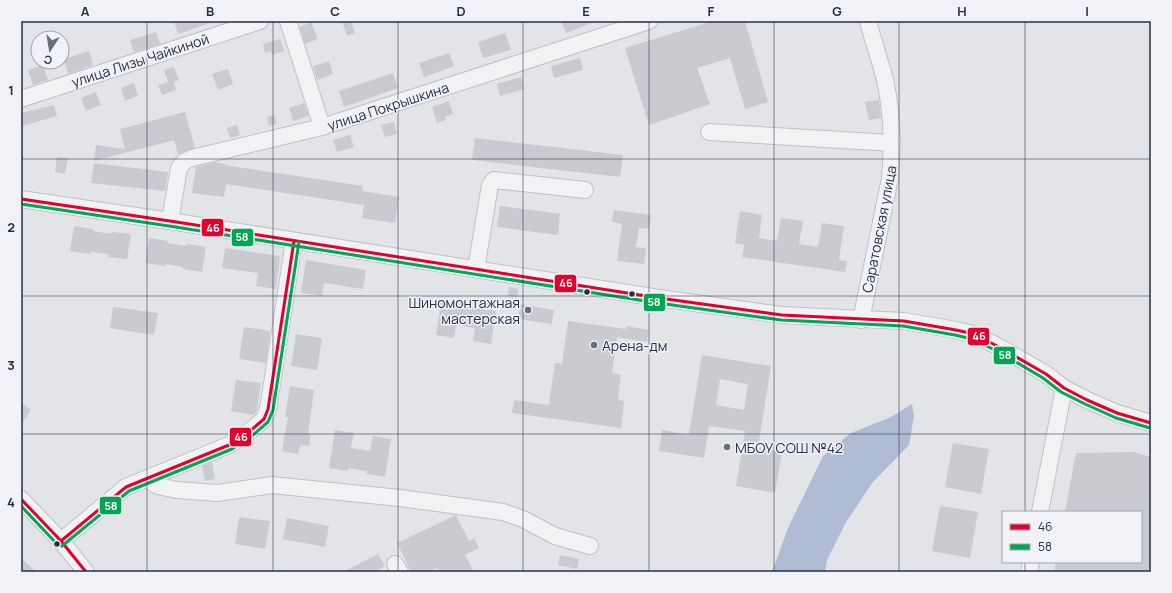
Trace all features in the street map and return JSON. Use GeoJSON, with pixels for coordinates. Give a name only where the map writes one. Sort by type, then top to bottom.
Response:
{"type":"FeatureCollection","features":[{"type":"Feature","properties":{"kind":"street","name":"улица Лизы Чайкиной"},"geometry":{"type":"LineString","coordinates":[[21,99],[260,21]]}},
{"type":"Feature","properties":{"kind":"street"},"geometry":{"type":"LineString","coordinates":[[288,21],[322,127]]}},
{"type":"Feature","properties":{"kind":"street","name":"улица Покрышкина"},"geometry":{"type":"LineString","coordinates":[[170,221],[179,168],[185,161],[192,158],[322,127],[649,21]]}},
{"type":"Feature","properties":{"kind":"street","name":"Саратовская улица"},"geometry":{"type":"LineString","coordinates":[[861,320],[890,178],[892,143],[890,116],[884,80],[868,21]]}},
{"type":"Feature","properties":{"kind":"street"},"geometry":{"type":"LineString","coordinates":[[708,132],[892,143]]}},
{"type":"Feature","properties":{"kind":"street"},"geometry":{"type":"LineString","coordinates":[[476,269],[490,185],[494,180],[585,190]]}},
{"type":"Feature","properties":{"kind":"street"},"geometry":{"type":"LineString","coordinates":[[21,199],[659,298],[782,315],[904,321],[974,334],[1046,374],[1064,388],[1087,400],[1117,413],[1151,423]]}},
{"type":"Feature","properties":{"kind":"street"},"geometry":{"type":"LineString","coordinates":[[61,541],[126,487],[229,445],[250,431],[264,419],[268,409],[294,241]]}},
{"type":"Feature","properties":{"kind":"street"},"geometry":{"type":"LineString","coordinates":[[1040,511],[1064,388]]}},
{"type":"Feature","properties":{"kind":"street"},"geometry":{"type":"LineString","coordinates":[[146,479],[158,486],[177,490],[217,493],[272,485],[503,512],[523,519],[555,536],[590,546]]}},
{"type":"Feature","properties":{"kind":"street"},"geometry":{"type":"LineString","coordinates":[[21,499],[61,541],[86,572]]}},
{"type":"Feature","properties":{"kind":"water"},"geometry":{"type":"Polygon","coordinates":[[[912,404],[914,416],[909,445],[872,483],[845,524],[827,560],[825,572],[772,572],[788,528],[823,456],[851,433],[891,417],[912,404]]]}},
{"type":"Feature","properties":{"kind":"building"},"geometry":{"type":"Polygon","coordinates":[[[174,21],[212,21],[213,22],[178,34],[174,21]]]}},
{"type":"Feature","properties":{"kind":"building"},"geometry":{"type":"Polygon","coordinates":[[[342,21],[351,21],[355,33],[347,36],[342,21]]]}},
{"type":"Feature","properties":{"kind":"building"},"geometry":{"type":"Polygon","coordinates":[[[561,21],[594,21],[594,22],[566,33],[561,21]]]}},
{"type":"Feature","properties":{"kind":"building"},"geometry":{"type":"Polygon","coordinates":[[[713,21],[745,21],[768,102],[745,109],[730,58],[697,68],[710,104],[649,125],[625,48],[713,21]]]}},
{"type":"Feature","properties":{"kind":"building"},"geometry":{"type":"Polygon","coordinates":[[[311,22],[318,39],[305,44],[300,27],[311,22]]]}},
{"type":"Feature","properties":{"kind":"building"},"geometry":{"type":"Polygon","coordinates":[[[156,32],[160,44],[134,52],[130,40],[156,32]]]}},
{"type":"Feature","properties":{"kind":"building"},"geometry":{"type":"Polygon","coordinates":[[[505,33],[511,50],[483,58],[478,42],[505,33]]]}},
{"type":"Feature","properties":{"kind":"building"},"geometry":{"type":"Polygon","coordinates":[[[280,39],[284,51],[272,55],[271,51],[265,53],[263,44],[280,39]]]}},
{"type":"Feature","properties":{"kind":"building"},"geometry":{"type":"Polygon","coordinates":[[[89,51],[93,65],[68,74],[67,70],[70,70],[70,57],[89,51]]]}},
{"type":"Feature","properties":{"kind":"building"},"geometry":{"type":"Polygon","coordinates":[[[449,53],[454,66],[424,77],[419,63],[449,53]]]}},
{"type":"Feature","properties":{"kind":"building"},"geometry":{"type":"Polygon","coordinates":[[[580,58],[583,70],[554,78],[551,66],[580,58]]]}},
{"type":"Feature","properties":{"kind":"building"},"geometry":{"type":"Polygon","coordinates":[[[329,61],[333,74],[317,80],[313,66],[329,61]]]}},
{"type":"Feature","properties":{"kind":"building"},"geometry":{"type":"Polygon","coordinates":[[[174,67],[179,80],[174,82],[176,90],[162,95],[158,85],[168,82],[164,70],[174,67]]]}},
{"type":"Feature","properties":{"kind":"building"},"geometry":{"type":"Polygon","coordinates":[[[228,69],[233,84],[218,90],[212,74],[228,69]]]}},
{"type":"Feature","properties":{"kind":"building"},"geometry":{"type":"Polygon","coordinates":[[[28,70],[45,70],[48,80],[33,85],[28,70]]]}},
{"type":"Feature","properties":{"kind":"building"},"geometry":{"type":"Polygon","coordinates":[[[393,73],[398,88],[344,107],[339,91],[393,73]]]}},
{"type":"Feature","properties":{"kind":"building"},"geometry":{"type":"Polygon","coordinates":[[[521,77],[524,89],[500,96],[497,84],[521,77]]]}},
{"type":"Feature","properties":{"kind":"building"},"geometry":{"type":"Polygon","coordinates":[[[134,83],[138,96],[125,101],[121,88],[134,83]]]}},
{"type":"Feature","properties":{"kind":"building"},"geometry":{"type":"Polygon","coordinates":[[[96,92],[101,105],[86,111],[81,98],[96,92]]]}},
{"type":"Feature","properties":{"kind":"building"},"geometry":{"type":"Polygon","coordinates":[[[879,100],[881,118],[869,120],[865,102],[879,100]]]}},
{"type":"Feature","properties":{"kind":"building"},"geometry":{"type":"Polygon","coordinates":[[[449,101],[453,114],[445,117],[446,120],[437,123],[432,107],[449,101]]]}},
{"type":"Feature","properties":{"kind":"building"},"geometry":{"type":"Polygon","coordinates":[[[304,103],[309,116],[293,121],[289,108],[304,103]]]}},
{"type":"Feature","properties":{"kind":"building"},"geometry":{"type":"Polygon","coordinates":[[[54,105],[57,116],[22,126],[21,113],[54,105]]]}},
{"type":"Feature","properties":{"kind":"building"},"geometry":{"type":"Polygon","coordinates":[[[185,112],[195,148],[178,154],[174,140],[94,161],[96,145],[125,149],[120,129],[185,112]]]}},
{"type":"Feature","properties":{"kind":"building"},"geometry":{"type":"Polygon","coordinates":[[[274,115],[277,124],[269,126],[267,117],[274,115]]]}},
{"type":"Feature","properties":{"kind":"building"},"geometry":{"type":"Polygon","coordinates":[[[394,122],[397,134],[385,137],[381,125],[394,122]]]}},
{"type":"Feature","properties":{"kind":"building"},"geometry":{"type":"Polygon","coordinates":[[[237,125],[240,135],[230,138],[227,128],[237,125]]]}},
{"type":"Feature","properties":{"kind":"building"},"geometry":{"type":"Polygon","coordinates":[[[350,135],[354,147],[337,152],[333,140],[350,135]]]}},
{"type":"Feature","properties":{"kind":"building"},"geometry":{"type":"Polygon","coordinates":[[[475,138],[623,155],[620,177],[472,160],[475,138]]]}},
{"type":"Feature","properties":{"kind":"building"},"geometry":{"type":"Polygon","coordinates":[[[57,157],[68,158],[65,174],[55,172],[57,157]]]}},
{"type":"Feature","properties":{"kind":"building"},"geometry":{"type":"Polygon","coordinates":[[[215,162],[225,164],[224,165],[363,186],[362,191],[399,197],[395,223],[362,218],[364,205],[226,184],[224,197],[192,193],[196,167],[215,162]]]}},
{"type":"Feature","properties":{"kind":"building"},"geometry":{"type":"Polygon","coordinates":[[[94,163],[168,172],[165,191],[91,183],[94,163]]]}},
{"type":"Feature","properties":{"kind":"building"},"geometry":{"type":"Polygon","coordinates":[[[500,206],[560,214],[558,235],[497,227],[500,206]]]}},
{"type":"Feature","properties":{"kind":"building"},"geometry":{"type":"Polygon","coordinates":[[[614,210],[651,215],[649,229],[639,228],[636,247],[646,248],[644,264],[617,261],[622,224],[612,222],[614,210]]]}},
{"type":"Feature","properties":{"kind":"building"},"geometry":{"type":"Polygon","coordinates":[[[740,211],[762,215],[759,238],[777,241],[781,218],[803,221],[799,244],[818,247],[822,223],[844,226],[839,260],[847,261],[845,272],[742,257],[744,245],[735,243],[740,211]]]}},
{"type":"Feature","properties":{"kind":"building"},"geometry":{"type":"Polygon","coordinates":[[[74,226],[111,234],[112,232],[131,234],[127,259],[108,257],[108,254],[91,252],[90,254],[70,251],[74,226]]]}},
{"type":"Feature","properties":{"kind":"building"},"geometry":{"type":"Polygon","coordinates":[[[149,238],[186,246],[187,244],[206,247],[202,272],[166,264],[165,266],[145,263],[149,238]]]}},
{"type":"Feature","properties":{"kind":"building"},"geometry":{"type":"Polygon","coordinates":[[[225,248],[280,256],[276,289],[256,286],[258,273],[222,268],[225,248]]]}},
{"type":"Feature","properties":{"kind":"building"},"geometry":{"type":"Polygon","coordinates":[[[306,260],[366,270],[363,289],[324,283],[322,296],[301,293],[306,260]]]}},
{"type":"Feature","properties":{"kind":"building"},"geometry":{"type":"Polygon","coordinates":[[[509,287],[519,289],[517,297],[508,296],[509,287]]]}},
{"type":"Feature","properties":{"kind":"building"},"geometry":{"type":"Polygon","coordinates":[[[441,302],[496,311],[491,344],[473,341],[475,328],[456,325],[454,338],[436,335],[441,302]]]}},
{"type":"Feature","properties":{"kind":"building"},"geometry":{"type":"Polygon","coordinates":[[[520,304],[554,310],[552,324],[518,319],[520,304]]]}},
{"type":"Feature","properties":{"kind":"building"},"geometry":{"type":"Polygon","coordinates":[[[113,307],[158,313],[154,335],[110,328],[113,307]]]}},
{"type":"Feature","properties":{"kind":"building"},"geometry":{"type":"Polygon","coordinates":[[[568,321],[626,329],[626,326],[649,330],[647,342],[617,337],[612,373],[621,375],[618,400],[624,401],[621,428],[512,413],[514,400],[549,405],[555,363],[562,364],[568,321]]]}},
{"type":"Feature","properties":{"kind":"building"},"geometry":{"type":"Polygon","coordinates":[[[244,327],[270,331],[266,363],[239,359],[244,327]]]}},
{"type":"Feature","properties":{"kind":"building"},"geometry":{"type":"Polygon","coordinates":[[[296,334],[322,338],[317,370],[291,366],[296,334]]]}},
{"type":"Feature","properties":{"kind":"building"},"geometry":{"type":"Polygon","coordinates":[[[702,355],[771,366],[758,448],[782,452],[775,493],[736,486],[745,431],[709,426],[704,458],[659,451],[662,430],[689,435],[702,355]],[[720,379],[716,405],[744,410],[748,384],[720,379]]]}},
{"type":"Feature","properties":{"kind":"building"},"geometry":{"type":"Polygon","coordinates":[[[236,380],[261,383],[257,410],[254,415],[231,411],[236,380]]]}},
{"type":"Feature","properties":{"kind":"building"},"geometry":{"type":"Polygon","coordinates":[[[290,386],[314,390],[308,434],[311,434],[309,446],[300,445],[298,454],[282,451],[288,417],[285,417],[290,386]]]}},
{"type":"Feature","properties":{"kind":"building"},"geometry":{"type":"Polygon","coordinates":[[[21,403],[31,410],[21,425],[21,403]]]}},
{"type":"Feature","properties":{"kind":"building"},"geometry":{"type":"Polygon","coordinates":[[[335,430],[354,433],[351,448],[370,451],[373,436],[391,439],[385,477],[367,474],[367,471],[348,468],[348,471],[329,468],[335,430]]]}},
{"type":"Feature","properties":{"kind":"building"},"geometry":{"type":"Polygon","coordinates":[[[953,443],[989,449],[981,494],[945,487],[953,443]]]}},
{"type":"Feature","properties":{"kind":"building"},"geometry":{"type":"Polygon","coordinates":[[[1133,452],[1151,457],[1151,572],[1054,572],[1056,563],[1142,563],[1142,511],[1065,511],[1076,453],[1133,452]]]}},
{"type":"Feature","properties":{"kind":"building"},"geometry":{"type":"Polygon","coordinates":[[[212,462],[215,479],[205,481],[202,466],[212,462]]]}},
{"type":"Feature","properties":{"kind":"building"},"geometry":{"type":"Polygon","coordinates":[[[940,506],[978,512],[970,558],[932,551],[940,506]]]}},
{"type":"Feature","properties":{"kind":"building"},"geometry":{"type":"Polygon","coordinates":[[[456,515],[469,541],[474,538],[479,548],[465,555],[474,572],[439,572],[437,568],[428,572],[411,572],[397,543],[456,515]]]}},
{"type":"Feature","properties":{"kind":"building"},"geometry":{"type":"Polygon","coordinates":[[[239,517],[270,521],[265,549],[235,544],[239,517]]]}},
{"type":"Feature","properties":{"kind":"building"},"geometry":{"type":"Polygon","coordinates":[[[287,518],[329,526],[325,547],[283,539],[287,518]]]}},
{"type":"Feature","properties":{"kind":"building"},"geometry":{"type":"Polygon","coordinates":[[[378,554],[385,566],[373,572],[343,572],[378,554]]]}},
{"type":"Feature","properties":{"kind":"building"},"geometry":{"type":"Polygon","coordinates":[[[560,555],[579,559],[577,569],[558,565],[560,555]]]}},
{"type":"Feature","properties":{"kind":"building"},"geometry":{"type":"Polygon","coordinates":[[[21,558],[36,572],[21,572],[21,558]]]}},
{"type":"Feature","properties":{"kind":"transit line","name":"46"},"geometry":{"type":"LineString","coordinates":[[21,199],[659,298],[782,315],[904,321],[956,330],[974,334],[1001,348],[1046,374],[1064,388],[1087,400],[1117,413],[1151,423]]}},
{"type":"Feature","properties":{"kind":"transit line","name":"58"},"geometry":{"type":"LineString","coordinates":[[21,204],[658,303],[781,320],[903,326],[955,335],[972,339],[999,352],[1043,378],[1061,392],[1085,404],[1116,418],[1150,428]]}},
{"type":"Feature","properties":{"kind":"transit line","name":"46"},"geometry":{"type":"LineString","coordinates":[[61,541],[126,487],[229,445],[250,431],[264,419],[268,409],[294,241]]}},
{"type":"Feature","properties":{"kind":"transit line","name":"58"},"geometry":{"type":"LineString","coordinates":[[21,506],[57,544],[62,546],[129,491],[232,449],[253,435],[268,422],[273,410],[299,242]]}},
{"type":"Feature","properties":{"kind":"transit line","name":"46"},"geometry":{"type":"LineString","coordinates":[[21,499],[61,541],[86,572]]}},
{"type":"Feature","properties":{"kind":"place","name":"Шиномонтажная мастерская"},"geometry":{"type":"Point","coordinates":[528,310]}},
{"type":"Feature","properties":{"kind":"place","name":"Арена-дм"},"geometry":{"type":"Point","coordinates":[594,345]}},
{"type":"Feature","properties":{"kind":"place","name":"МБОУ СОШ №42"},"geometry":{"type":"Point","coordinates":[727,447]}}]}
